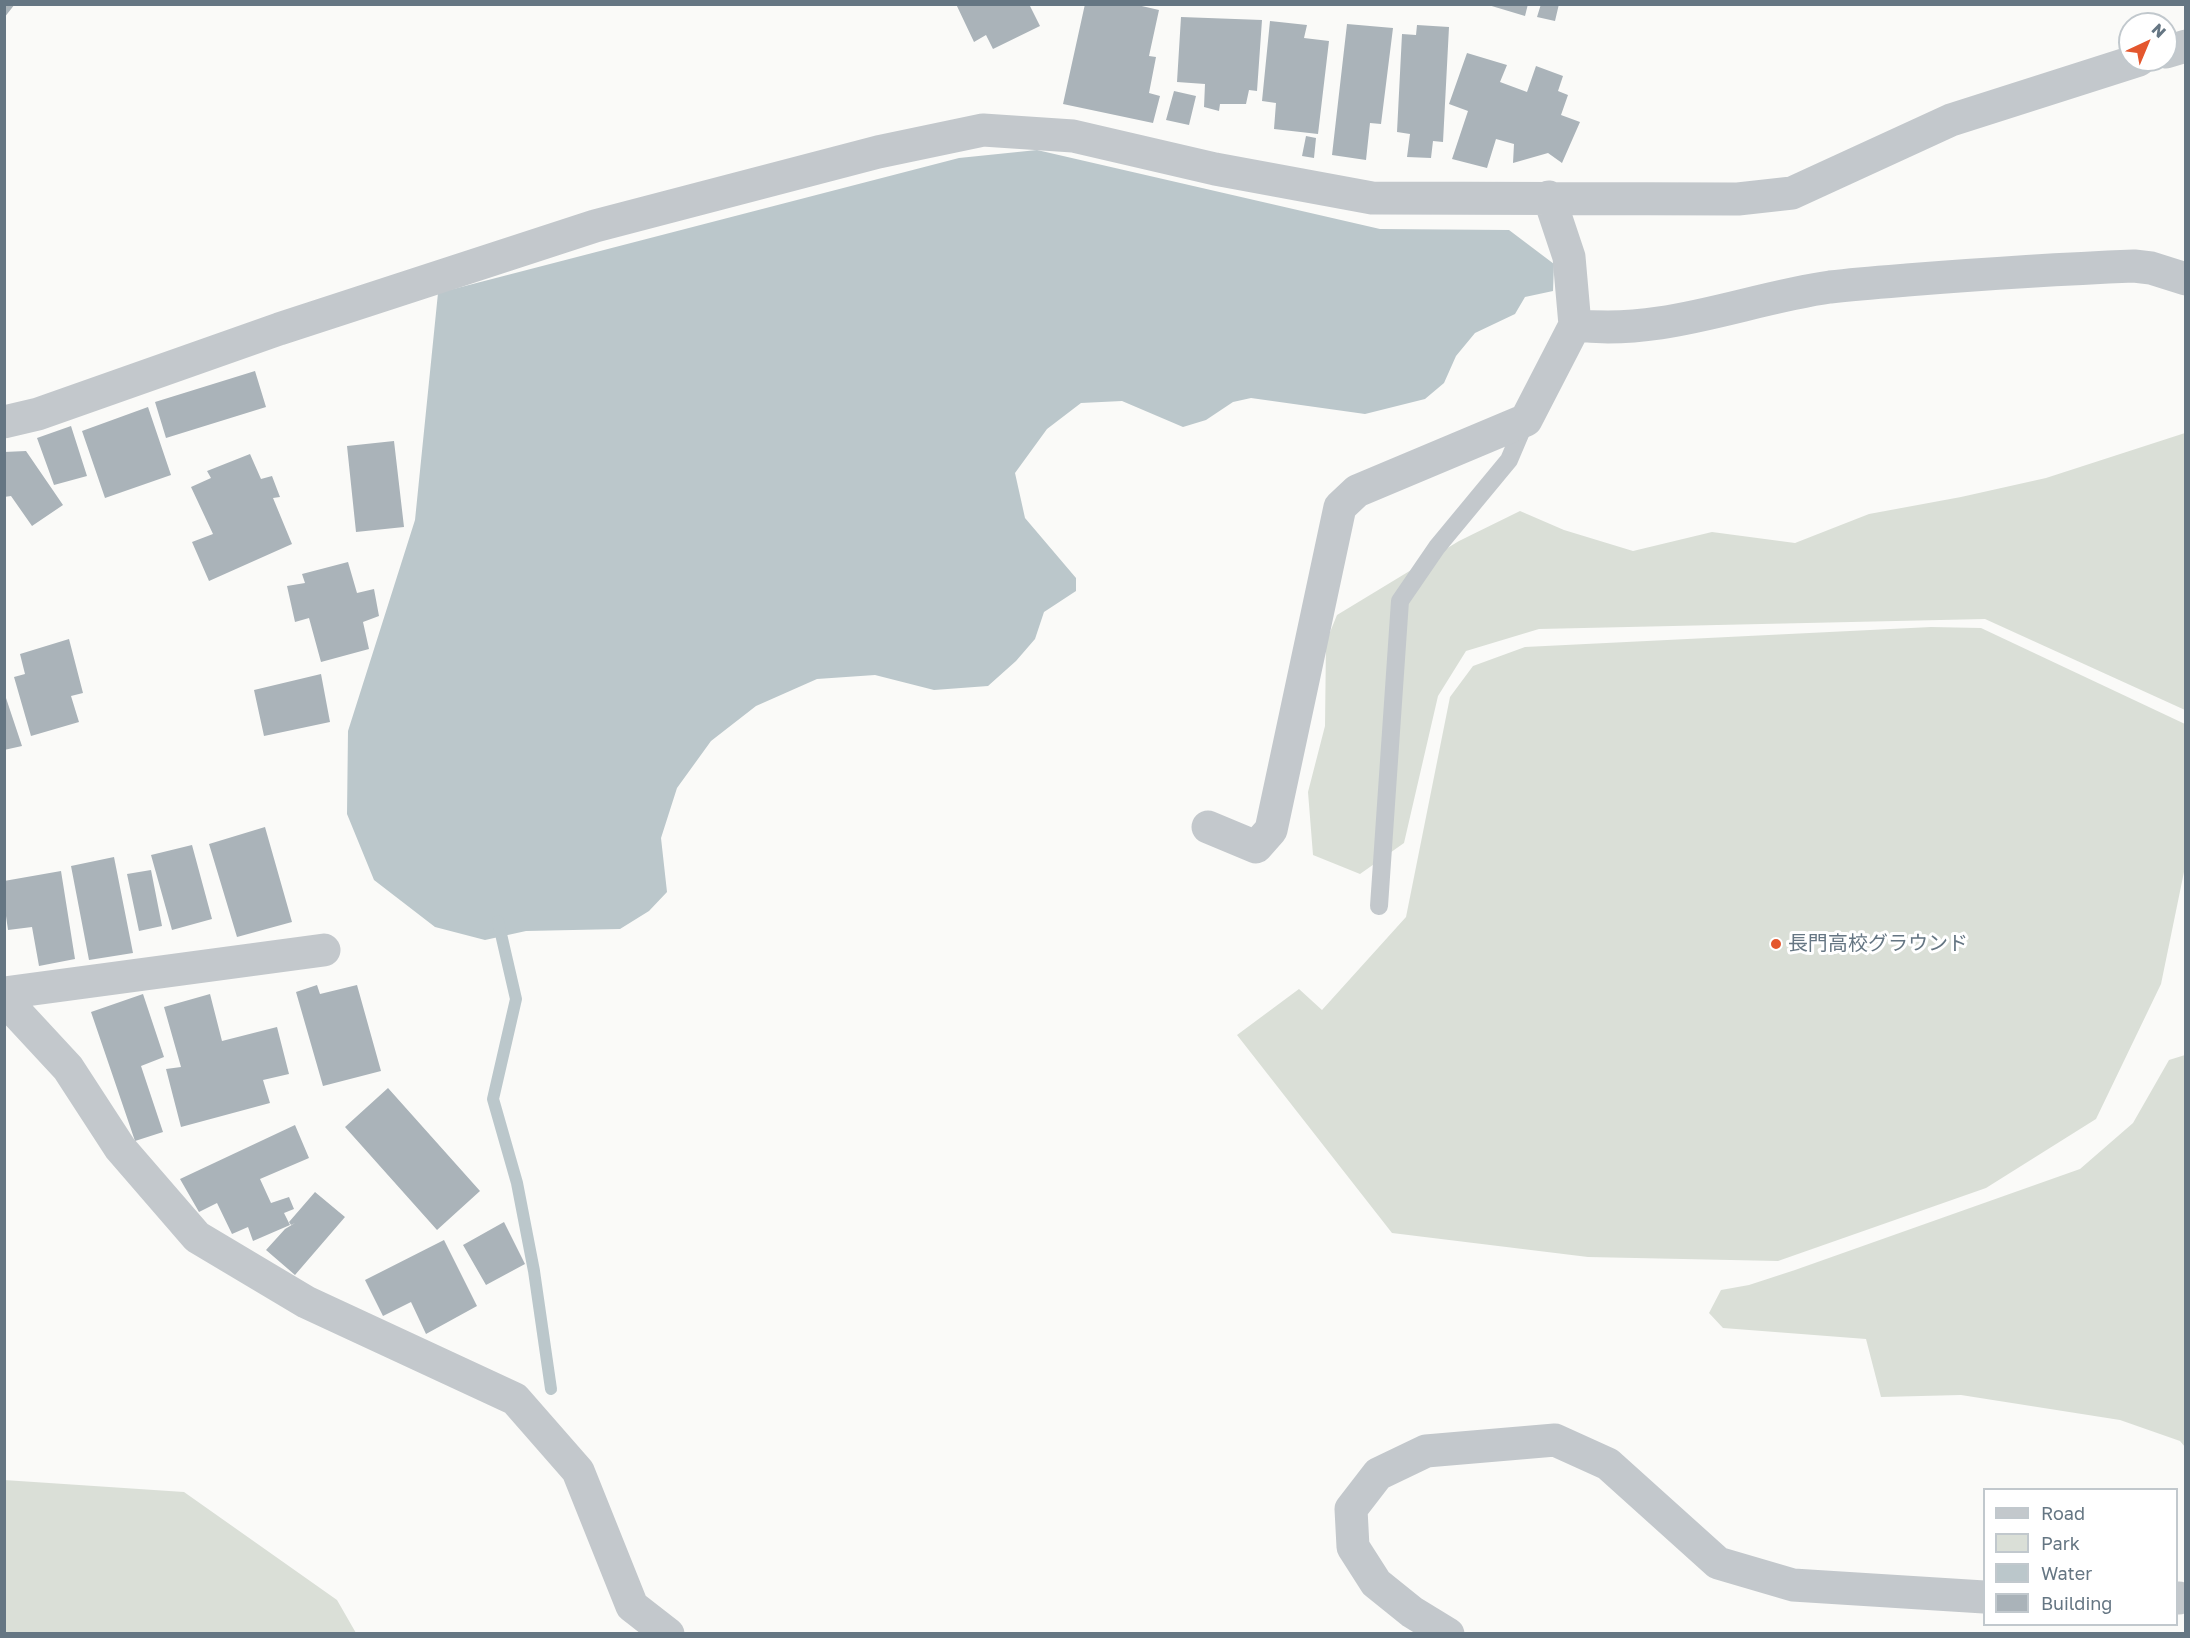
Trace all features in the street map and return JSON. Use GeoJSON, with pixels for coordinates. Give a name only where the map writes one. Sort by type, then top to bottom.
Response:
{"type":"FeatureCollection","features":[{"type":"Feature","properties":{"kind":"street"},"geometry":{"type":"LineString","coordinates":[[4,422],[38,414],[279,329],[595,226],[878,152],[982,130],[1073,136],[1215,169],[1372,198],[1738,199],[1792,193],[1951,120],[2118,67]]}},
{"type":"Feature","properties":{"kind":"street"},"geometry":{"type":"LineString","coordinates":[[1208,827],[1256,847],[1271,830],[1340,507],[1357,491],[1526,420],[1575,325],[1569,257],[1549,197]]}},
{"type":"Feature","properties":{"kind":"street"},"geometry":{"type":"LineString","coordinates":[[1575,325],[1604,328],[1676,321],[1775,297],[1830,287],[2000,272],[2134,266],[2151,268],[2186,279]]}},
{"type":"Feature","properties":{"kind":"street"},"geometry":{"type":"LineString","coordinates":[[4,993],[324,950]]}},
{"type":"Feature","properties":{"kind":"street"},"geometry":{"type":"LineString","coordinates":[[4,999],[68,1068],[120,1148],[197,1237],[306,1302],[515,1399],[578,1471],[632,1606],[668,1634]]}},
{"type":"Feature","properties":{"kind":"street"},"geometry":{"type":"LineString","coordinates":[[1448,1634],[1412,1612],[1376,1583],[1353,1546],[1351,1509],[1378,1474],[1426,1451],[1555,1440],[1608,1464],[1718,1563],[1793,1585],[1983,1598]]}},
{"type":"Feature","properties":{"kind":"lane"},"geometry":{"type":"LineString","coordinates":[[1379,906],[1400,601],[1437,547],[1509,460],[1526,420]]}},
{"type":"Feature","properties":{"kind":"green space"},"geometry":{"type":"Polygon","coordinates":[[[2185,433],[2185,710],[1985,619],[1539,629],[1466,651],[1438,696],[1404,843],[1360,874],[1313,855],[1308,792],[1325,726],[1326,642],[1337,615],[1459,541],[1520,511],[1564,530],[1633,551],[1712,532],[1795,543],[1869,514],[2046,478],[2185,433]]]}},
{"type":"Feature","properties":{"kind":"green space","name":"長門高校グラウンド"},"geometry":{"type":"Polygon","coordinates":[[[1931,627],[1981,628],[2185,724],[2185,867],[2161,984],[2096,1119],[1986,1188],[1778,1261],[1588,1257],[1392,1233],[1237,1035],[1299,989],[1322,1010],[1406,917],[1450,697],[1473,666],[1525,647],[1931,627]]]}},
{"type":"Feature","properties":{"kind":"green space"},"geometry":{"type":"Polygon","coordinates":[[[2185,1055],[2185,1447],[2180,1441],[2120,1420],[1961,1395],[1881,1397],[1866,1339],[1723,1328],[1709,1313],[1721,1290],[1749,1285],[1795,1270],[2080,1169],[2133,1123],[2169,1060],[2185,1055]]]}},
{"type":"Feature","properties":{"kind":"green space"},"geometry":{"type":"Polygon","coordinates":[[[4,1480],[184,1492],[337,1600],[356,1633],[5,1633],[4,1480]]]}},
{"type":"Feature","properties":{"kind":"water"},"geometry":{"type":"Polygon","coordinates":[[[1037,150],[1380,229],[1509,230],[1554,264],[1553,291],[1525,297],[1515,314],[1475,333],[1456,356],[1444,383],[1425,399],[1365,414],[1251,398],[1233,402],[1206,420],[1183,427],[1122,401],[1081,403],[1047,429],[1015,473],[1025,518],[1076,578],[1076,591],[1044,612],[1035,639],[1016,661],[988,686],[934,690],[875,675],[817,679],[756,706],[711,741],[677,788],[661,838],[667,892],[649,911],[620,929],[526,931],[485,940],[435,927],[374,880],[347,814],[348,731],[415,520],[438,293],[959,158],[1037,150]]]}},
{"type":"Feature","properties":{"kind":"building"},"geometry":{"type":"Polygon","coordinates":[[[4,4],[15,4],[4,18],[4,4]]]}},
{"type":"Feature","properties":{"kind":"building"},"geometry":{"type":"Polygon","coordinates":[[[956,4],[1029,4],[1040,26],[993,49],[986,35],[974,42],[956,4]]]}},
{"type":"Feature","properties":{"kind":"building"},"geometry":{"type":"Polygon","coordinates":[[[1085,4],[1133,4],[1159,10],[1149,56],[1156,57],[1149,93],[1160,96],[1153,123],[1063,104],[1085,4]]]}},
{"type":"Feature","properties":{"kind":"building"},"geometry":{"type":"Polygon","coordinates":[[[1485,4],[1528,4],[1525,16],[1485,4]]]}},
{"type":"Feature","properties":{"kind":"building"},"geometry":{"type":"Polygon","coordinates":[[[1541,4],[1559,4],[1555,21],[1537,17],[1541,4]]]}},
{"type":"Feature","properties":{"kind":"building"},"geometry":{"type":"Polygon","coordinates":[[[1181,17],[1262,20],[1257,91],[1249,90],[1246,104],[1220,104],[1219,111],[1204,107],[1205,84],[1177,82],[1181,17]]]}},
{"type":"Feature","properties":{"kind":"building"},"geometry":{"type":"Polygon","coordinates":[[[1270,21],[1307,25],[1304,38],[1329,41],[1318,134],[1274,129],[1276,103],[1262,101],[1270,21]]]}},
{"type":"Feature","properties":{"kind":"building"},"geometry":{"type":"Polygon","coordinates":[[[1347,24],[1393,28],[1381,124],[1370,123],[1366,160],[1332,155],[1347,24]]]}},
{"type":"Feature","properties":{"kind":"building"},"geometry":{"type":"Polygon","coordinates":[[[1417,25],[1449,27],[1443,142],[1433,141],[1431,158],[1407,157],[1410,134],[1397,132],[1402,34],[1416,35],[1417,25]]]}},
{"type":"Feature","properties":{"kind":"building"},"geometry":{"type":"Polygon","coordinates":[[[1467,53],[1507,65],[1500,82],[1527,92],[1536,66],[1563,76],[1558,91],[1568,95],[1561,115],[1580,122],[1562,163],[1548,153],[1513,163],[1514,144],[1496,139],[1487,168],[1452,159],[1468,111],[1449,104],[1467,53]]]}},
{"type":"Feature","properties":{"kind":"building"},"geometry":{"type":"Polygon","coordinates":[[[1174,91],[1196,96],[1189,125],[1166,120],[1174,91]]]}},
{"type":"Feature","properties":{"kind":"building"},"geometry":{"type":"Polygon","coordinates":[[[1306,136],[1316,138],[1314,158],[1302,156],[1306,136]]]}},
{"type":"Feature","properties":{"kind":"building"},"geometry":{"type":"Polygon","coordinates":[[[255,371],[266,407],[166,438],[155,402],[255,371]]]}},
{"type":"Feature","properties":{"kind":"building"},"geometry":{"type":"Polygon","coordinates":[[[148,407],[171,475],[105,498],[82,431],[148,407]]]}},
{"type":"Feature","properties":{"kind":"building"},"geometry":{"type":"Polygon","coordinates":[[[71,426],[87,476],[54,485],[37,438],[71,426]]]}},
{"type":"Feature","properties":{"kind":"building"},"geometry":{"type":"Polygon","coordinates":[[[394,441],[404,527],[356,532],[347,446],[394,441]]]}},
{"type":"Feature","properties":{"kind":"building"},"geometry":{"type":"Polygon","coordinates":[[[26,451],[63,505],[32,526],[11,496],[4,497],[4,452],[26,451]]]}},
{"type":"Feature","properties":{"kind":"building"},"geometry":{"type":"Polygon","coordinates":[[[250,454],[261,479],[272,476],[280,497],[273,498],[292,544],[209,581],[192,542],[213,534],[191,487],[211,478],[207,471],[250,454]]]}},
{"type":"Feature","properties":{"kind":"building"},"geometry":{"type":"Polygon","coordinates":[[[348,562],[357,593],[374,589],[379,616],[363,622],[369,649],[321,662],[309,618],[295,622],[287,586],[305,583],[302,574],[348,562]]]}},
{"type":"Feature","properties":{"kind":"building"},"geometry":{"type":"Polygon","coordinates":[[[69,639],[83,693],[71,696],[79,722],[31,736],[14,677],[25,674],[20,654],[69,639]]]}},
{"type":"Feature","properties":{"kind":"building"},"geometry":{"type":"Polygon","coordinates":[[[321,674],[330,722],[264,736],[254,690],[321,674]]]}},
{"type":"Feature","properties":{"kind":"building"},"geometry":{"type":"Polygon","coordinates":[[[4,692],[22,746],[4,750],[4,692]]]}},
{"type":"Feature","properties":{"kind":"building"},"geometry":{"type":"Polygon","coordinates":[[[265,827],[292,922],[237,937],[209,844],[265,827]]]}},
{"type":"Feature","properties":{"kind":"building"},"geometry":{"type":"Polygon","coordinates":[[[192,845],[212,919],[172,930],[151,855],[192,845]]]}},
{"type":"Feature","properties":{"kind":"building"},"geometry":{"type":"Polygon","coordinates":[[[114,857],[133,953],[89,960],[71,866],[114,857]]]}},
{"type":"Feature","properties":{"kind":"building"},"geometry":{"type":"Polygon","coordinates":[[[151,870],[162,926],[139,931],[127,874],[151,870]]]}},
{"type":"Feature","properties":{"kind":"building"},"geometry":{"type":"Polygon","coordinates":[[[61,871],[75,959],[39,966],[32,927],[8,930],[6,916],[4,917],[4,881],[61,871]]]}},
{"type":"Feature","properties":{"kind":"building"},"geometry":{"type":"Polygon","coordinates":[[[317,985],[320,994],[357,985],[381,1071],[323,1086],[296,992],[317,985]]]}},
{"type":"Feature","properties":{"kind":"building"},"geometry":{"type":"Polygon","coordinates":[[[143,994],[164,1057],[141,1066],[163,1132],[135,1141],[91,1012],[143,994]]]}},
{"type":"Feature","properties":{"kind":"building"},"geometry":{"type":"Polygon","coordinates":[[[210,994],[222,1041],[277,1027],[289,1074],[263,1080],[270,1103],[181,1127],[166,1069],[181,1067],[164,1007],[210,994]]]}},
{"type":"Feature","properties":{"kind":"building"},"geometry":{"type":"Polygon","coordinates":[[[388,1088],[480,1191],[437,1230],[345,1127],[388,1088]]]}},
{"type":"Feature","properties":{"kind":"building"},"geometry":{"type":"Polygon","coordinates":[[[295,1125],[309,1158],[260,1179],[271,1203],[289,1197],[294,1209],[284,1213],[290,1225],[253,1241],[248,1227],[232,1234],[217,1203],[199,1212],[180,1179],[295,1125]]]}},
{"type":"Feature","properties":{"kind":"building"},"geometry":{"type":"Polygon","coordinates":[[[315,1192],[345,1217],[295,1275],[266,1250],[285,1229],[295,1223],[291,1225],[289,1222],[315,1192]]]}},
{"type":"Feature","properties":{"kind":"building"},"geometry":{"type":"Polygon","coordinates":[[[504,1222],[525,1264],[486,1285],[463,1245],[504,1222]]]}},
{"type":"Feature","properties":{"kind":"building"},"geometry":{"type":"Polygon","coordinates":[[[444,1240],[477,1306],[426,1334],[411,1302],[383,1316],[365,1280],[444,1240]]]}},
{"type":"Feature","properties":{"kind":"waterway"},"geometry":{"type":"LineString","coordinates":[[498,921],[516,999],[493,1099],[517,1183],[534,1271],[551,1389]]}},
{"type":"Feature","properties":{"kind":"place","name":"長門高校グラウンド"},"geometry":{"type":"Point","coordinates":[1776,944]}}]}
